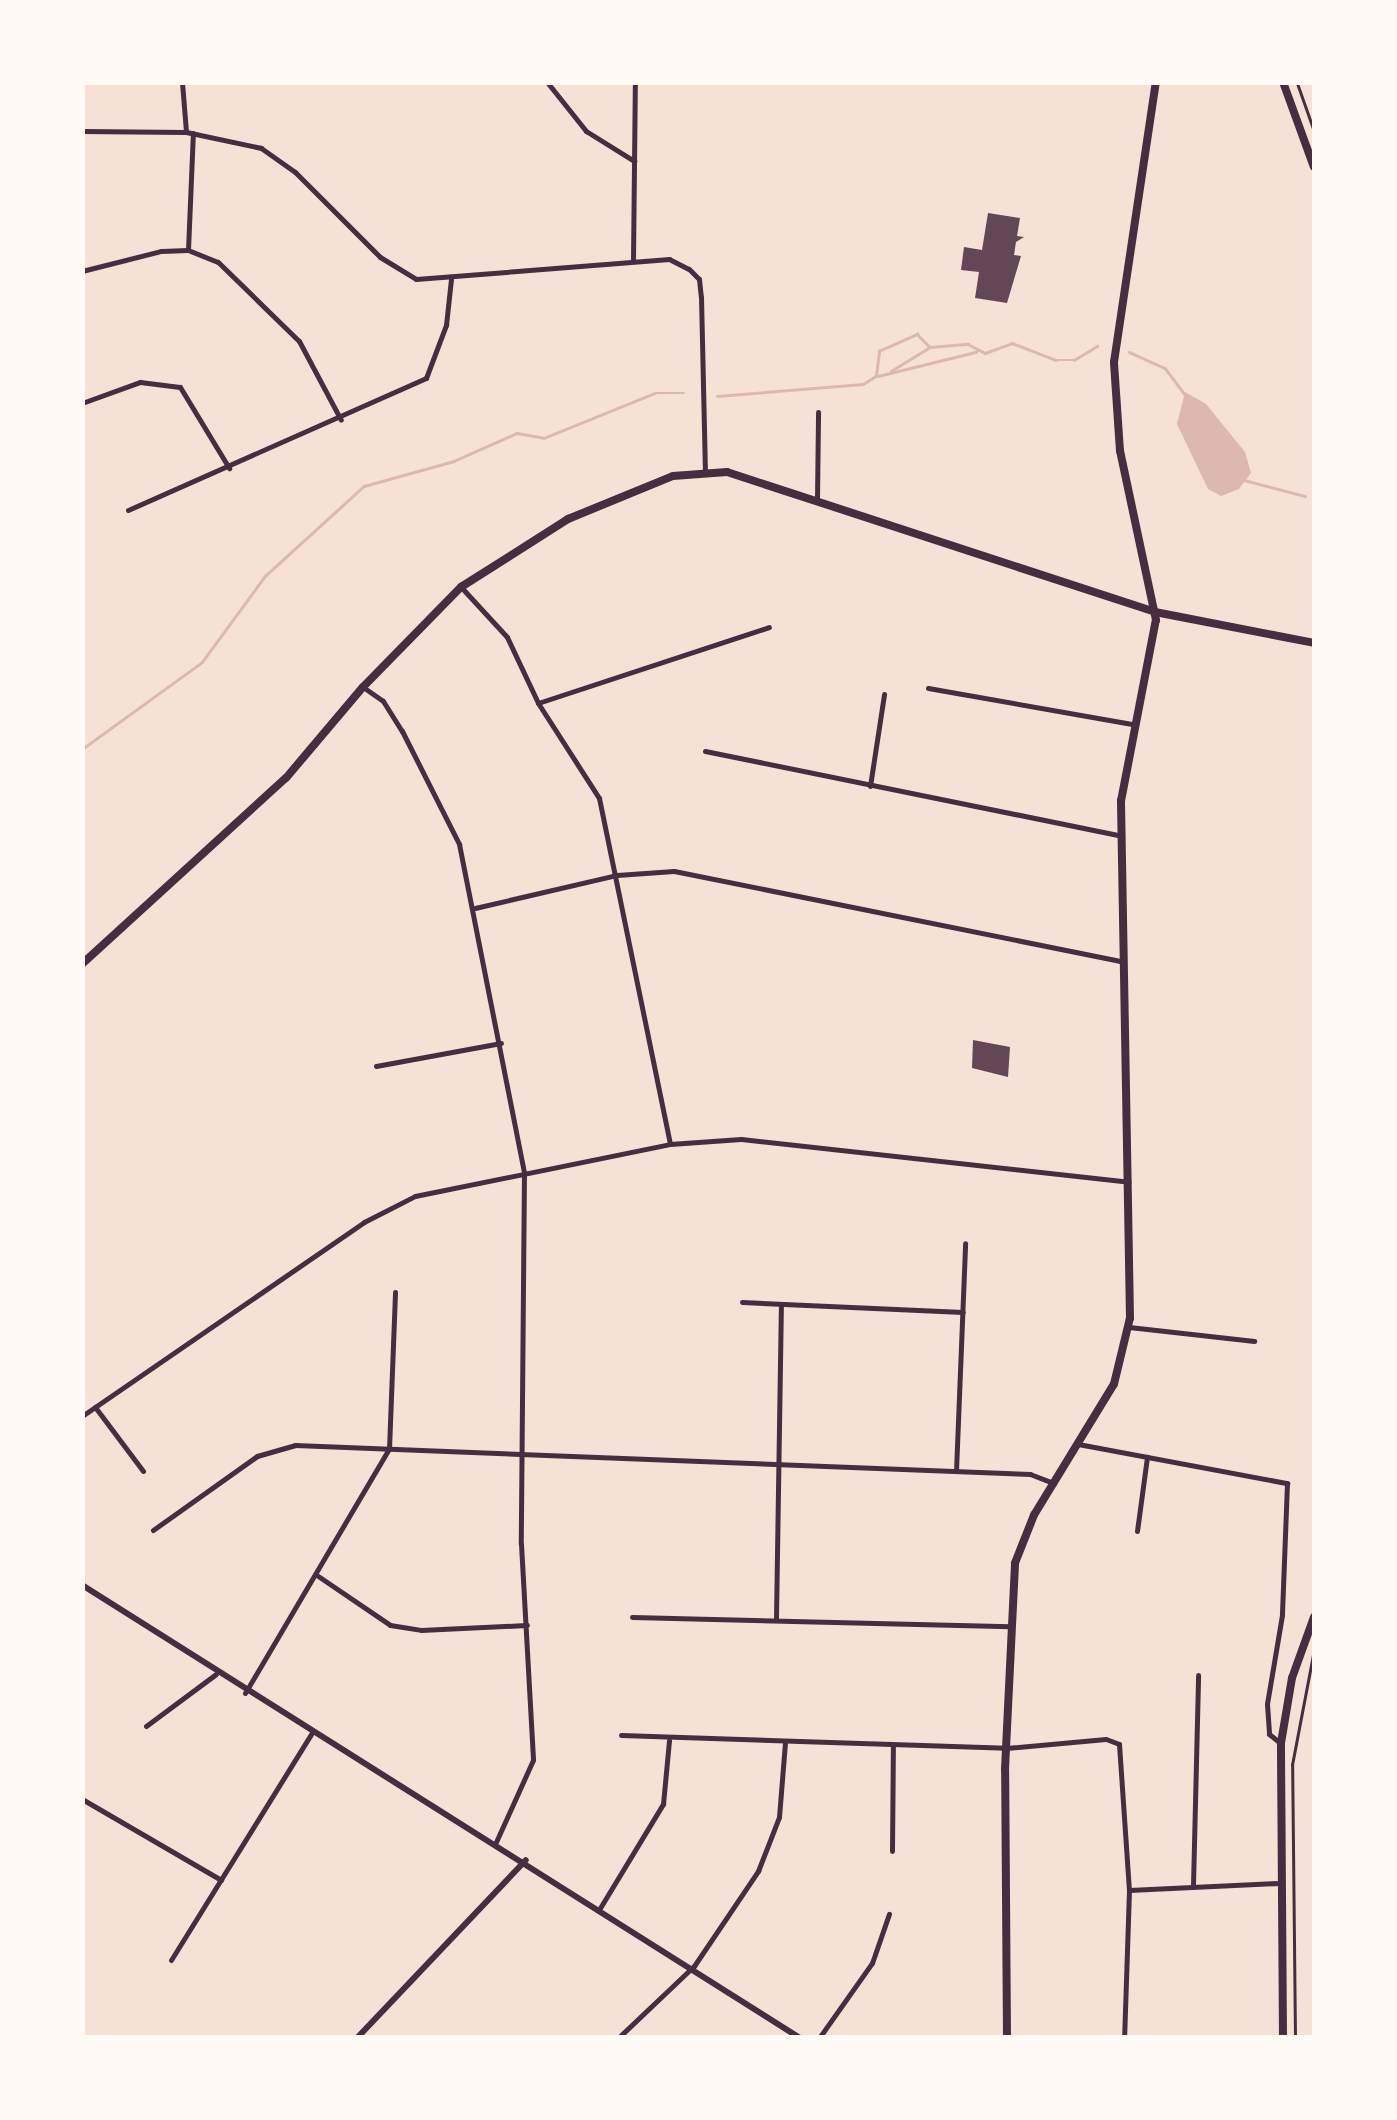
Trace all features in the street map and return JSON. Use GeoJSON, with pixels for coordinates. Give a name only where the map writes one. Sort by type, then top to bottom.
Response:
{"type":"FeatureCollection","features":[{"type":"Feature","properties":{"kind":"main road"},"geometry":{"type":"LineString","coordinates":[[1006,2038],[1006,1748],[1017,1556],[1054,1483],[1114,1384],[1130,1327],[1121,836],[1132,724],[1155,612],[1120,451],[1114,374],[1156,82]]}},
{"type":"Feature","properties":{"kind":"main road"},"geometry":{"type":"LineString","coordinates":[[1283,82],[1314,166]]}},
{"type":"Feature","properties":{"kind":"main road"},"geometry":{"type":"LineString","coordinates":[[82,964],[253,812],[363,686],[460,587],[568,519],[634,489],[705,470],[817,500],[1155,612],[1314,643]]}},
{"type":"Feature","properties":{"kind":"main road"},"geometry":{"type":"LineString","coordinates":[[1283,2038],[1281,1743],[1292,1678],[1314,1617]]}},
{"type":"Feature","properties":{"kind":"street"},"geometry":{"type":"LineString","coordinates":[[182,82],[190,133],[188,250]]}},
{"type":"Feature","properties":{"kind":"street"},"geometry":{"type":"LineString","coordinates":[[547,82],[586,131],[634,161]]}},
{"type":"Feature","properties":{"kind":"street"},"geometry":{"type":"LineString","coordinates":[[633,261],[635,82]]}},
{"type":"Feature","properties":{"kind":"street"},"geometry":{"type":"LineString","coordinates":[[82,131],[190,133],[261,148],[400,273],[451,279],[669,259],[700,279],[705,470]]}},
{"type":"Feature","properties":{"kind":"street"},"geometry":{"type":"LineString","coordinates":[[82,271],[188,250],[236,276],[299,341],[342,420]]}},
{"type":"Feature","properties":{"kind":"street"},"geometry":{"type":"LineString","coordinates":[[128,510],[342,420],[426,378],[446,325],[451,279]]}},
{"type":"Feature","properties":{"kind":"street"},"geometry":{"type":"LineString","coordinates":[[82,403],[140,382],[180,387],[228,468]]}},
{"type":"Feature","properties":{"kind":"street"},"geometry":{"type":"LineString","coordinates":[[817,500],[818,412]]}},
{"type":"Feature","properties":{"kind":"street"},"geometry":{"type":"LineString","coordinates":[[460,587],[506,637],[538,703],[600,798],[670,1144]]}},
{"type":"Feature","properties":{"kind":"street"},"geometry":{"type":"LineString","coordinates":[[538,703],[769,627]]}},
{"type":"Feature","properties":{"kind":"street"},"geometry":{"type":"LineString","coordinates":[[363,686],[383,701],[446,814],[474,908],[524,1172],[522,1456],[533,1760],[496,1842]]}},
{"type":"Feature","properties":{"kind":"street"},"geometry":{"type":"LineString","coordinates":[[928,688],[1132,724]]}},
{"type":"Feature","properties":{"kind":"street"},"geometry":{"type":"LineString","coordinates":[[870,786],[884,694]]}},
{"type":"Feature","properties":{"kind":"street"},"geometry":{"type":"LineString","coordinates":[[705,751],[1121,836]]}},
{"type":"Feature","properties":{"kind":"street"},"geometry":{"type":"LineString","coordinates":[[474,908],[617,875],[701,876],[1124,962]]}},
{"type":"Feature","properties":{"kind":"street"},"geometry":{"type":"LineString","coordinates":[[376,1066],[501,1043]]}},
{"type":"Feature","properties":{"kind":"street"},"geometry":{"type":"LineString","coordinates":[[82,1416],[391,1206],[524,1172],[670,1144],[782,1140],[1129,1182]]}},
{"type":"Feature","properties":{"kind":"street"},"geometry":{"type":"LineString","coordinates":[[956,1471],[965,1243]]}},
{"type":"Feature","properties":{"kind":"street"},"geometry":{"type":"LineString","coordinates":[[244,1692],[318,1576],[389,1449],[395,1292]]}},
{"type":"Feature","properties":{"kind":"street"},"geometry":{"type":"LineString","coordinates":[[742,1302],[963,1312]]}},
{"type":"Feature","properties":{"kind":"street"},"geometry":{"type":"LineString","coordinates":[[776,1618],[782,1306]]}},
{"type":"Feature","properties":{"kind":"street"},"geometry":{"type":"LineString","coordinates":[[1130,1327],[1254,1341]]}},
{"type":"Feature","properties":{"kind":"street"},"geometry":{"type":"LineString","coordinates":[[95,1407],[143,1471]]}},
{"type":"Feature","properties":{"kind":"street"},"geometry":{"type":"LineString","coordinates":[[1078,1444],[1286,1483],[1282,1615],[1267,1704],[1269,1734],[1281,1743]]}},
{"type":"Feature","properties":{"kind":"street"},"geometry":{"type":"LineString","coordinates":[[152,1530],[276,1447],[1030,1474],[1054,1483]]}},
{"type":"Feature","properties":{"kind":"street"},"geometry":{"type":"LineString","coordinates":[[1137,1532],[1147,1457]]}},
{"type":"Feature","properties":{"kind":"street"},"geometry":{"type":"LineString","coordinates":[[318,1576],[390,1625],[421,1630],[527,1625]]}},
{"type":"Feature","properties":{"kind":"street"},"geometry":{"type":"LineString","coordinates":[[82,1586],[244,1692],[526,1860],[800,2038]]}},
{"type":"Feature","properties":{"kind":"street"},"geometry":{"type":"LineString","coordinates":[[632,1617],[1010,1626]]}},
{"type":"Feature","properties":{"kind":"street"},"geometry":{"type":"LineString","coordinates":[[146,1726],[216,1674]]}},
{"type":"Feature","properties":{"kind":"street"},"geometry":{"type":"LineString","coordinates":[[1193,1885],[1198,1675]]}},
{"type":"Feature","properties":{"kind":"street"},"geometry":{"type":"LineString","coordinates":[[171,1960],[312,1731]]}},
{"type":"Feature","properties":{"kind":"street"},"geometry":{"type":"LineString","coordinates":[[621,1736],[1006,1748],[1120,1744],[1129,1890],[1124,2038]]}},
{"type":"Feature","properties":{"kind":"street"},"geometry":{"type":"LineString","coordinates":[[600,1908],[663,1804],[669,1739]]}},
{"type":"Feature","properties":{"kind":"street"},"geometry":{"type":"LineString","coordinates":[[618,2038],[694,1966],[770,1848],[780,1817],[784,1743]]}},
{"type":"Feature","properties":{"kind":"street"},"geometry":{"type":"LineString","coordinates":[[892,1745],[892,1850]]}},
{"type":"Feature","properties":{"kind":"street"},"geometry":{"type":"LineString","coordinates":[[82,1800],[221,1880]]}},
{"type":"Feature","properties":{"kind":"street"},"geometry":{"type":"LineString","coordinates":[[357,2038],[526,1860]]}},
{"type":"Feature","properties":{"kind":"street"},"geometry":{"type":"LineString","coordinates":[[1129,1890],[1280,1882]]}},
{"type":"Feature","properties":{"kind":"street"},"geometry":{"type":"LineString","coordinates":[[819,2038],[872,1963],[889,1914]]}},
{"type":"Feature","properties":{"kind":"path"},"geometry":{"type":"LineString","coordinates":[[1297,82],[1314,130]]}},
{"type":"Feature","properties":{"kind":"path"},"geometry":{"type":"LineString","coordinates":[[1295,2038],[1292,1765],[1314,1650]]}},
{"type":"Feature","properties":{"kind":"shaded area"},"geometry":{"type":"Polygon","coordinates":[[[1185,392],[1206,404],[1245,452],[1251,473],[1239,489],[1221,496],[1208,489],[1177,424],[1185,392]]]}},
{"type":"Feature","properties":{"kind":"building"},"geometry":{"type":"Polygon","coordinates":[[[988,213],[1020,218],[1017,236],[1024,237],[1016,242],[1014,255],[1021,256],[1007,303],[975,298],[979,272],[961,270],[964,247],[982,250],[988,213]]]}},
{"type":"Feature","properties":{"kind":"building"},"geometry":{"type":"Polygon","coordinates":[[[973,1040],[1010,1047],[1008,1077],[972,1068],[973,1040]]]}},
{"type":"Feature","properties":{"kind":"waterway"},"geometry":{"type":"LineString","coordinates":[[717,396],[863,384],[876,376],[879,351],[917,334],[930,347],[968,344],[985,353],[1012,343],[1056,360],[1074,360],[1097,346]]}},
{"type":"Feature","properties":{"kind":"waterway"},"geometry":{"type":"LineString","coordinates":[[891,371],[930,347]]}},
{"type":"Feature","properties":{"kind":"waterway"},"geometry":{"type":"LineString","coordinates":[[878,376],[976,352]]}},
{"type":"Feature","properties":{"kind":"waterway"},"geometry":{"type":"LineString","coordinates":[[1129,352],[1165,368],[1185,395]]}},
{"type":"Feature","properties":{"kind":"waterway"},"geometry":{"type":"LineString","coordinates":[[82,749],[202,662],[265,576],[364,486],[454,461],[517,433],[544,438],[655,393],[684,393]]}},
{"type":"Feature","properties":{"kind":"waterway"},"geometry":{"type":"LineString","coordinates":[[1244,480],[1305,496]]}}]}
